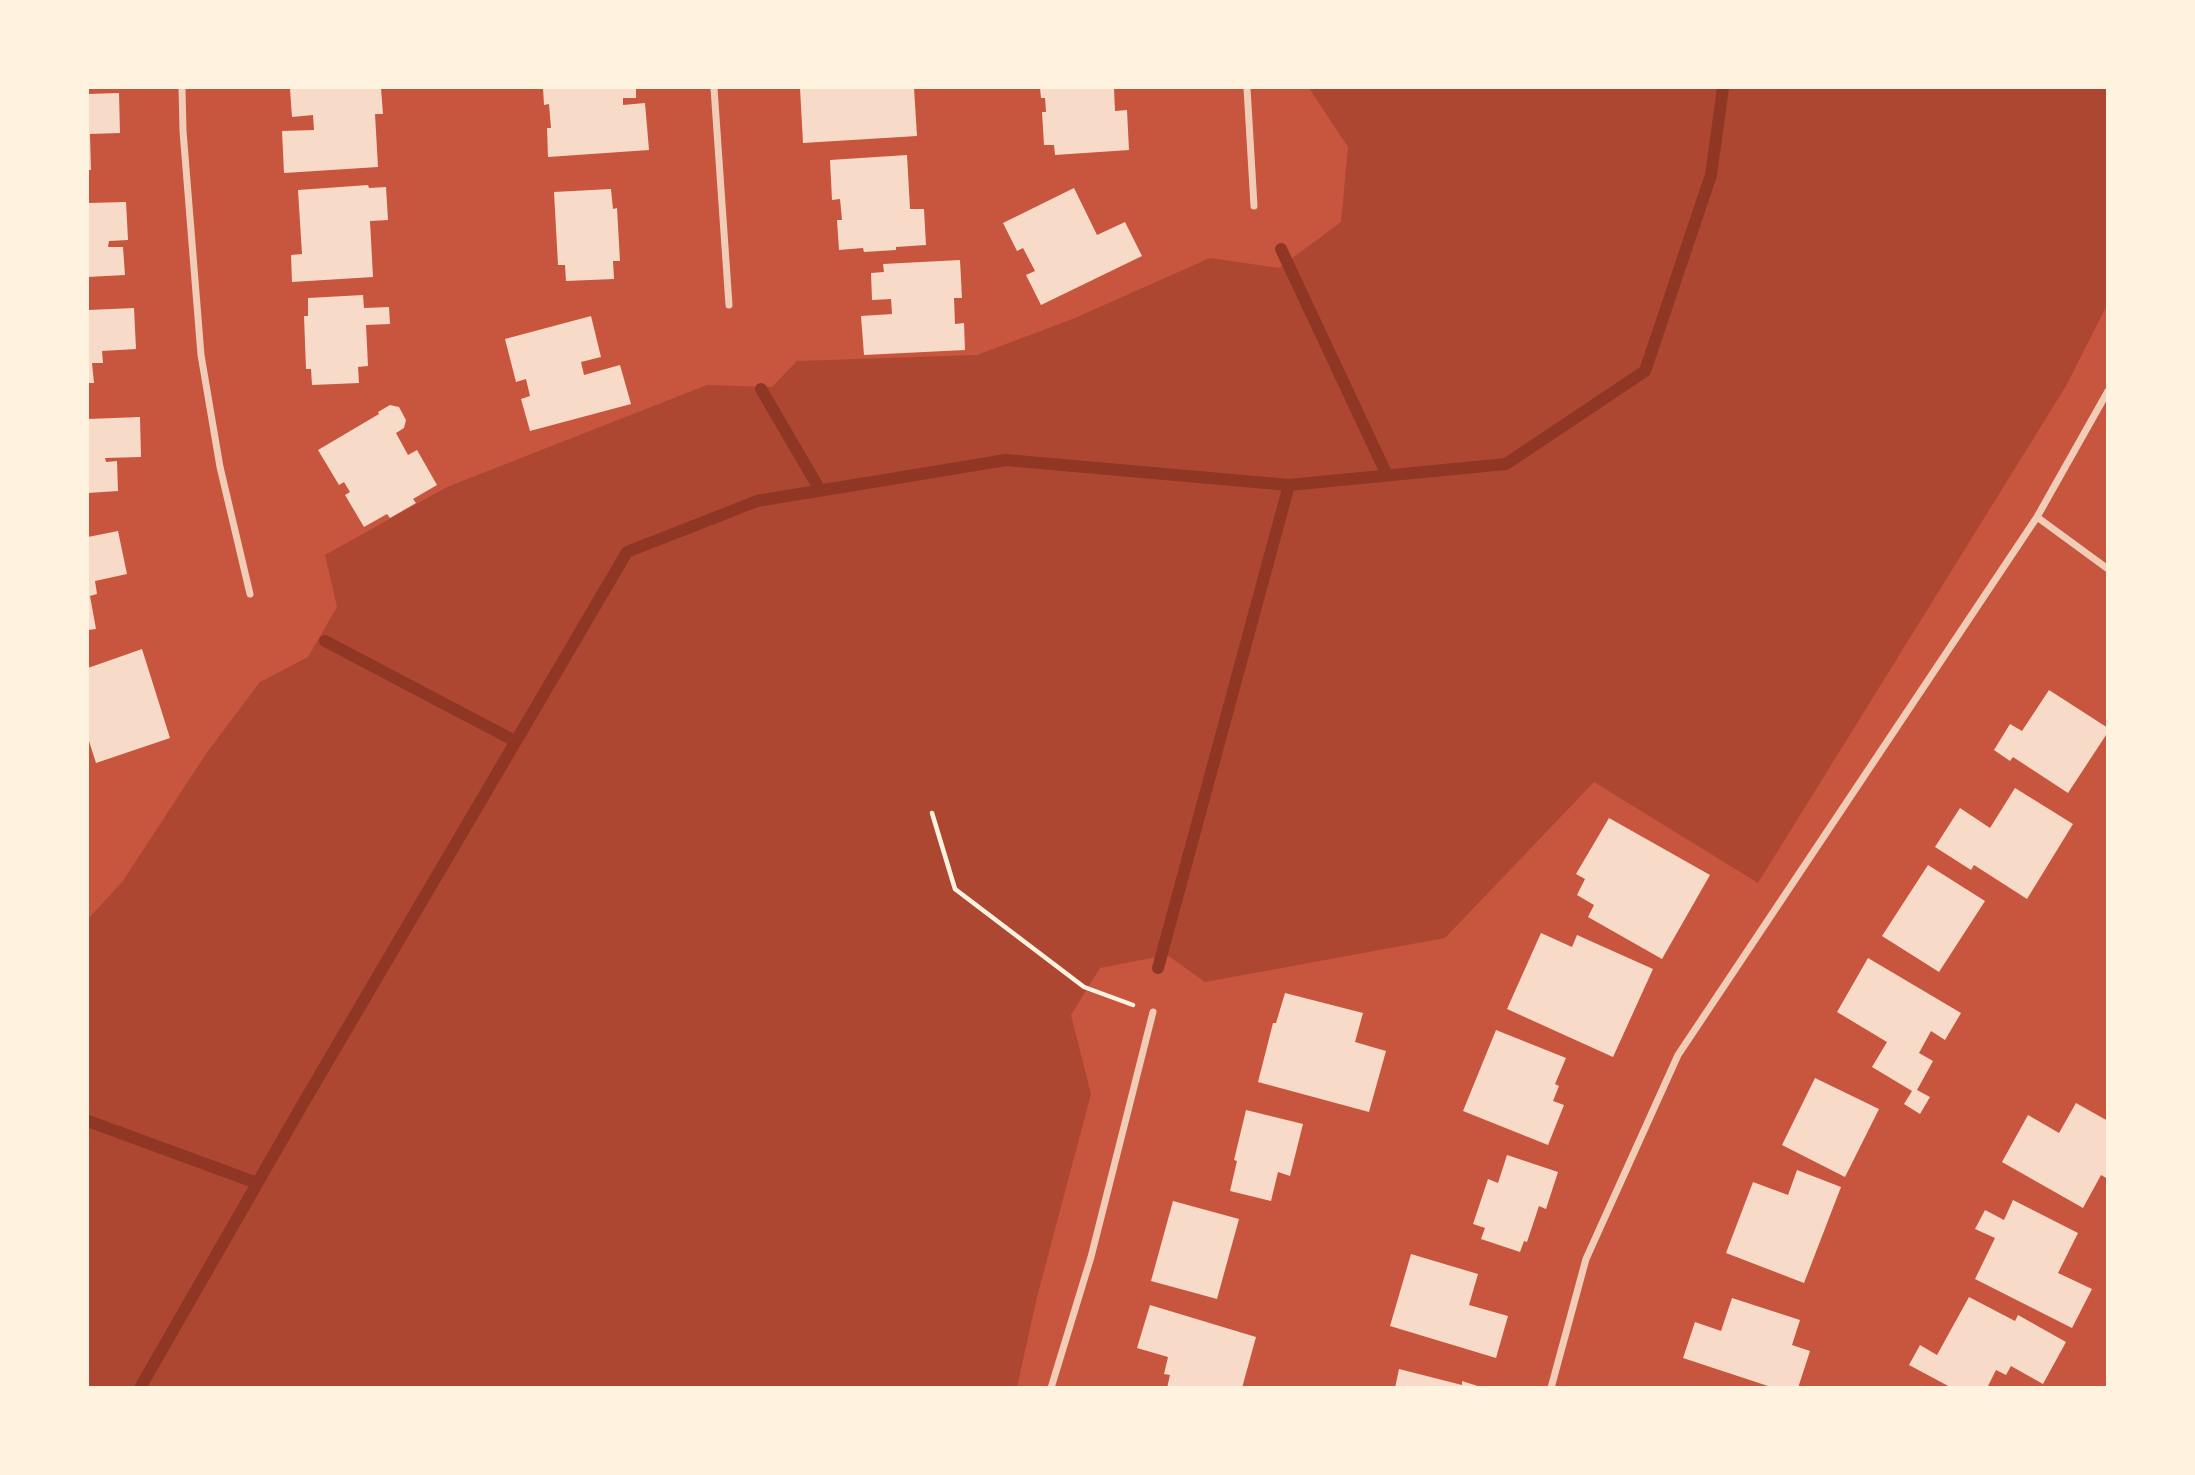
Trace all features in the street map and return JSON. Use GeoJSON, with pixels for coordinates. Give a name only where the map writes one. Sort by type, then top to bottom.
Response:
{"type":"FeatureCollection","features":[{"type":"Feature","properties":{"kind":"street"},"geometry":{"type":"LineString","coordinates":[[182,88],[201,355],[220,467],[250,594]]}},
{"type":"Feature","properties":{"kind":"street"},"geometry":{"type":"LineString","coordinates":[[714,88],[729,305]]}},
{"type":"Feature","properties":{"kind":"street"},"geometry":{"type":"LineString","coordinates":[[1247,88],[1254,206]]}},
{"type":"Feature","properties":{"kind":"street"},"geometry":{"type":"LineString","coordinates":[[1551,1388],[1586,1259],[1678,1055],[2037,517],[2108,391]]}},
{"type":"Feature","properties":{"kind":"street"},"geometry":{"type":"LineString","coordinates":[[2037,517],[2108,569]]}},
{"type":"Feature","properties":{"kind":"street"},"geometry":{"type":"LineString","coordinates":[[1051,1388],[1091,1257],[1153,1012]]}},
{"type":"Feature","properties":{"kind":"path"},"geometry":{"type":"LineString","coordinates":[[932,813],[955,889],[1084,987],[1153,1012]]}},
{"type":"Feature","properties":{"kind":"shaded area"},"geometry":{"type":"Polygon","coordinates":[[[1309,88],[2107,88],[2107,305],[2066,386],[1758,883],[1594,782],[1445,938],[1205,982],[1167,955],[1100,968],[1071,1015],[1091,1094],[1037,1297],[1017,1387],[88,1387],[88,919],[122,882],[208,751],[260,682],[308,657],[337,607],[325,555],[447,487],[707,385],[772,387],[797,361],[977,355],[1075,318],[1210,258],[1279,268],[1341,222],[1348,147],[1309,88]]]}},
{"type":"Feature","properties":{"kind":"building"},"geometry":{"type":"Polygon","coordinates":[[[381,88],[383,114],[375,114],[378,167],[284,173],[282,131],[314,130],[313,115],[292,117],[290,89],[381,88]]]}},
{"type":"Feature","properties":{"kind":"building"},"geometry":{"type":"Polygon","coordinates":[[[543,88],[636,88],[636,98],[623,98],[623,105],[645,103],[649,150],[548,157],[547,128],[551,128],[549,104],[544,105],[543,88]]]}},
{"type":"Feature","properties":{"kind":"building"},"geometry":{"type":"Polygon","coordinates":[[[800,88],[914,88],[917,136],[803,143],[800,88]]]}},
{"type":"Feature","properties":{"kind":"building"},"geometry":{"type":"Polygon","coordinates":[[[1040,88],[1114,88],[1115,111],[1127,110],[1129,150],[1055,155],[1054,145],[1044,145],[1042,112],[1046,112],[1045,98],[1041,98],[1040,88]]]}},
{"type":"Feature","properties":{"kind":"building"},"geometry":{"type":"Polygon","coordinates":[[[119,93],[120,133],[90,134],[91,170],[88,170],[88,94],[119,93]]]}},
{"type":"Feature","properties":{"kind":"building"},"geometry":{"type":"Polygon","coordinates":[[[907,155],[910,209],[924,209],[926,245],[864,252],[863,248],[839,250],[837,220],[842,220],[840,199],[832,200],[830,160],[907,155]]]}},
{"type":"Feature","properties":{"kind":"building"},"geometry":{"type":"Polygon","coordinates":[[[368,185],[369,188],[386,187],[388,220],[370,221],[373,277],[292,282],[291,255],[302,254],[298,190],[368,185]]]}},
{"type":"Feature","properties":{"kind":"building"},"geometry":{"type":"Polygon","coordinates":[[[1074,188],[1097,235],[1125,222],[1142,256],[1041,305],[1026,275],[1035,271],[1023,248],[1017,251],[1003,223],[1074,188]]]}},
{"type":"Feature","properties":{"kind":"building"},"geometry":{"type":"Polygon","coordinates":[[[611,189],[613,209],[617,208],[620,261],[613,261],[614,279],[566,281],[565,265],[558,265],[554,192],[611,189]]]}},
{"type":"Feature","properties":{"kind":"building"},"geometry":{"type":"Polygon","coordinates":[[[126,202],[128,240],[109,241],[108,247],[123,247],[125,275],[88,277],[88,203],[126,202]]]}},
{"type":"Feature","properties":{"kind":"building"},"geometry":{"type":"Polygon","coordinates":[[[960,260],[962,298],[954,298],[955,324],[964,323],[965,350],[864,355],[861,316],[892,314],[891,299],[872,300],[871,273],[884,272],[883,264],[960,260]]]}},
{"type":"Feature","properties":{"kind":"building"},"geometry":{"type":"Polygon","coordinates":[[[363,295],[364,308],[389,307],[390,324],[366,325],[368,366],[358,367],[359,383],[312,385],[311,369],[306,369],[304,316],[308,316],[308,298],[363,295]]]}},
{"type":"Feature","properties":{"kind":"building"},"geometry":{"type":"Polygon","coordinates":[[[134,308],[136,349],[102,351],[103,363],[92,363],[94,383],[88,383],[88,310],[134,308]]]}},
{"type":"Feature","properties":{"kind":"building"},"geometry":{"type":"Polygon","coordinates":[[[591,316],[601,357],[581,362],[584,375],[620,365],[631,404],[530,431],[521,399],[530,396],[526,379],[516,382],[505,339],[591,316]]]}},
{"type":"Feature","properties":{"kind":"building"},"geometry":{"type":"Polygon","coordinates":[[[390,405],[399,407],[406,420],[404,428],[396,433],[408,455],[417,450],[437,485],[413,499],[416,503],[390,518],[387,514],[364,527],[345,495],[350,492],[344,482],[339,485],[318,450],[390,405]]]}},
{"type":"Feature","properties":{"kind":"building"},"geometry":{"type":"Polygon","coordinates":[[[140,417],[141,457],[105,458],[106,462],[117,461],[118,491],[88,493],[88,419],[140,417]]]}},
{"type":"Feature","properties":{"kind":"building"},"geometry":{"type":"Polygon","coordinates":[[[118,531],[127,574],[95,581],[97,594],[90,596],[96,629],[88,630],[88,537],[118,531]]]}},
{"type":"Feature","properties":{"kind":"building"},"geometry":{"type":"Polygon","coordinates":[[[142,649],[170,738],[96,763],[88,738],[88,668],[142,649]]]}},
{"type":"Feature","properties":{"kind":"building"},"geometry":{"type":"Polygon","coordinates":[[[2049,690],[2108,728],[2068,793],[2013,757],[2010,761],[1994,750],[2010,724],[2022,731],[2049,690]]]}},
{"type":"Feature","properties":{"kind":"building"},"geometry":{"type":"Polygon","coordinates":[[[2015,788],[2073,824],[2027,899],[1974,865],[1971,870],[1935,847],[1960,808],[1990,828],[2015,788]]]}},
{"type":"Feature","properties":{"kind":"building"},"geometry":{"type":"Polygon","coordinates":[[[1609,818],[1710,875],[1662,959],[1588,917],[1594,905],[1577,895],[1585,879],[1576,874],[1609,818]]]}},
{"type":"Feature","properties":{"kind":"building"},"geometry":{"type":"Polygon","coordinates":[[[1928,865],[1985,901],[1939,972],[1882,936],[1928,865]]]}},
{"type":"Feature","properties":{"kind":"building"},"geometry":{"type":"Polygon","coordinates":[[[1541,933],[1572,947],[1577,935],[1653,969],[1613,1057],[1507,1009],[1541,933]]]}},
{"type":"Feature","properties":{"kind":"building"},"geometry":{"type":"Polygon","coordinates":[[[1868,958],[1961,1013],[1945,1040],[1931,1031],[1919,1053],[1933,1061],[1917,1090],[1930,1097],[1920,1114],[1904,1104],[1912,1091],[1872,1067],[1887,1042],[1837,1012],[1868,958]]]}},
{"type":"Feature","properties":{"kind":"building"},"geometry":{"type":"Polygon","coordinates":[[[1285,993],[1363,1013],[1355,1042],[1386,1051],[1369,1112],[1258,1082],[1273,1023],[1276,1023],[1285,993]]]}},
{"type":"Feature","properties":{"kind":"building"},"geometry":{"type":"Polygon","coordinates":[[[1496,1030],[1566,1058],[1555,1084],[1559,1086],[1553,1101],[1564,1105],[1548,1145],[1463,1111],[1496,1030]]]}},
{"type":"Feature","properties":{"kind":"building"},"geometry":{"type":"Polygon","coordinates":[[[1815,1078],[1879,1109],[1845,1177],[1782,1145],[1815,1078]]]}},
{"type":"Feature","properties":{"kind":"building"},"geometry":{"type":"Polygon","coordinates":[[[2076,1103],[2108,1121],[2108,1179],[2101,1175],[2083,1208],[2002,1162],[2028,1115],[2059,1133],[2076,1103]]]}},
{"type":"Feature","properties":{"kind":"building"},"geometry":{"type":"Polygon","coordinates":[[[1246,1110],[1303,1124],[1290,1176],[1278,1172],[1271,1201],[1230,1191],[1246,1110]]]}},
{"type":"Feature","properties":{"kind":"building"},"geometry":{"type":"Polygon","coordinates":[[[1507,1155],[1558,1172],[1546,1209],[1539,1206],[1527,1242],[1524,1241],[1520,1252],[1481,1239],[1485,1228],[1473,1224],[1488,1179],[1498,1183],[1507,1155]]]}},
{"type":"Feature","properties":{"kind":"building"},"geometry":{"type":"Polygon","coordinates":[[[1797,1170],[1841,1187],[1804,1283],[1726,1253],[1753,1182],[1788,1195],[1797,1170]]]}},
{"type":"Feature","properties":{"kind":"building"},"geometry":{"type":"Polygon","coordinates":[[[2013,1200],[2078,1233],[2058,1273],[2092,1289],[2072,1328],[1975,1279],[1995,1238],[1975,1229],[1985,1210],[2004,1220],[2013,1200]]]}},
{"type":"Feature","properties":{"kind":"building"},"geometry":{"type":"Polygon","coordinates":[[[1173,1201],[1239,1219],[1217,1299],[1151,1281],[1173,1201]]]}},
{"type":"Feature","properties":{"kind":"building"},"geometry":{"type":"Polygon","coordinates":[[[1411,1254],[1478,1274],[1469,1305],[1508,1316],[1496,1358],[1390,1326],[1411,1254]]]}},
{"type":"Feature","properties":{"kind":"building"},"geometry":{"type":"Polygon","coordinates":[[[1969,1297],[2015,1321],[2018,1315],[2066,1342],[2043,1384],[2011,1366],[2006,1375],[1996,1370],[1987,1388],[1952,1388],[1909,1365],[1920,1345],[1937,1355],[1969,1297]]]}},
{"type":"Feature","properties":{"kind":"building"},"geometry":{"type":"Polygon","coordinates":[[[1732,1298],[1800,1320],[1792,1345],[1810,1351],[1798,1388],[1774,1388],[1683,1358],[1695,1322],[1721,1331],[1732,1298]]]}},
{"type":"Feature","properties":{"kind":"building"},"geometry":{"type":"Polygon","coordinates":[[[1150,1305],[1256,1337],[1242,1388],[1167,1388],[1170,1375],[1164,1374],[1168,1357],[1137,1348],[1150,1305]]]}},
{"type":"Feature","properties":{"kind":"building"},"geometry":{"type":"Polygon","coordinates":[[[1399,1369],[1462,1385],[1462,1381],[1484,1388],[1395,1388],[1399,1369]]]}},
{"type":"Feature","properties":{"kind":"waterway"},"geometry":{"type":"LineString","coordinates":[[140,1388],[301,1107],[627,552],[757,501],[1006,460],[1289,485],[1506,464],[1645,371],[1711,175],[1723,88]]}},
{"type":"Feature","properties":{"kind":"waterway"},"geometry":{"type":"LineString","coordinates":[[1281,249],[1387,475]]}},
{"type":"Feature","properties":{"kind":"waterway"},"geometry":{"type":"LineString","coordinates":[[761,389],[820,490]]}},
{"type":"Feature","properties":{"kind":"waterway"},"geometry":{"type":"LineString","coordinates":[[1158,968],[1289,485]]}},
{"type":"Feature","properties":{"kind":"waterway"},"geometry":{"type":"LineString","coordinates":[[325,641],[515,741]]}},
{"type":"Feature","properties":{"kind":"waterway"},"geometry":{"type":"LineString","coordinates":[[88,1121],[257,1183]]}}]}
